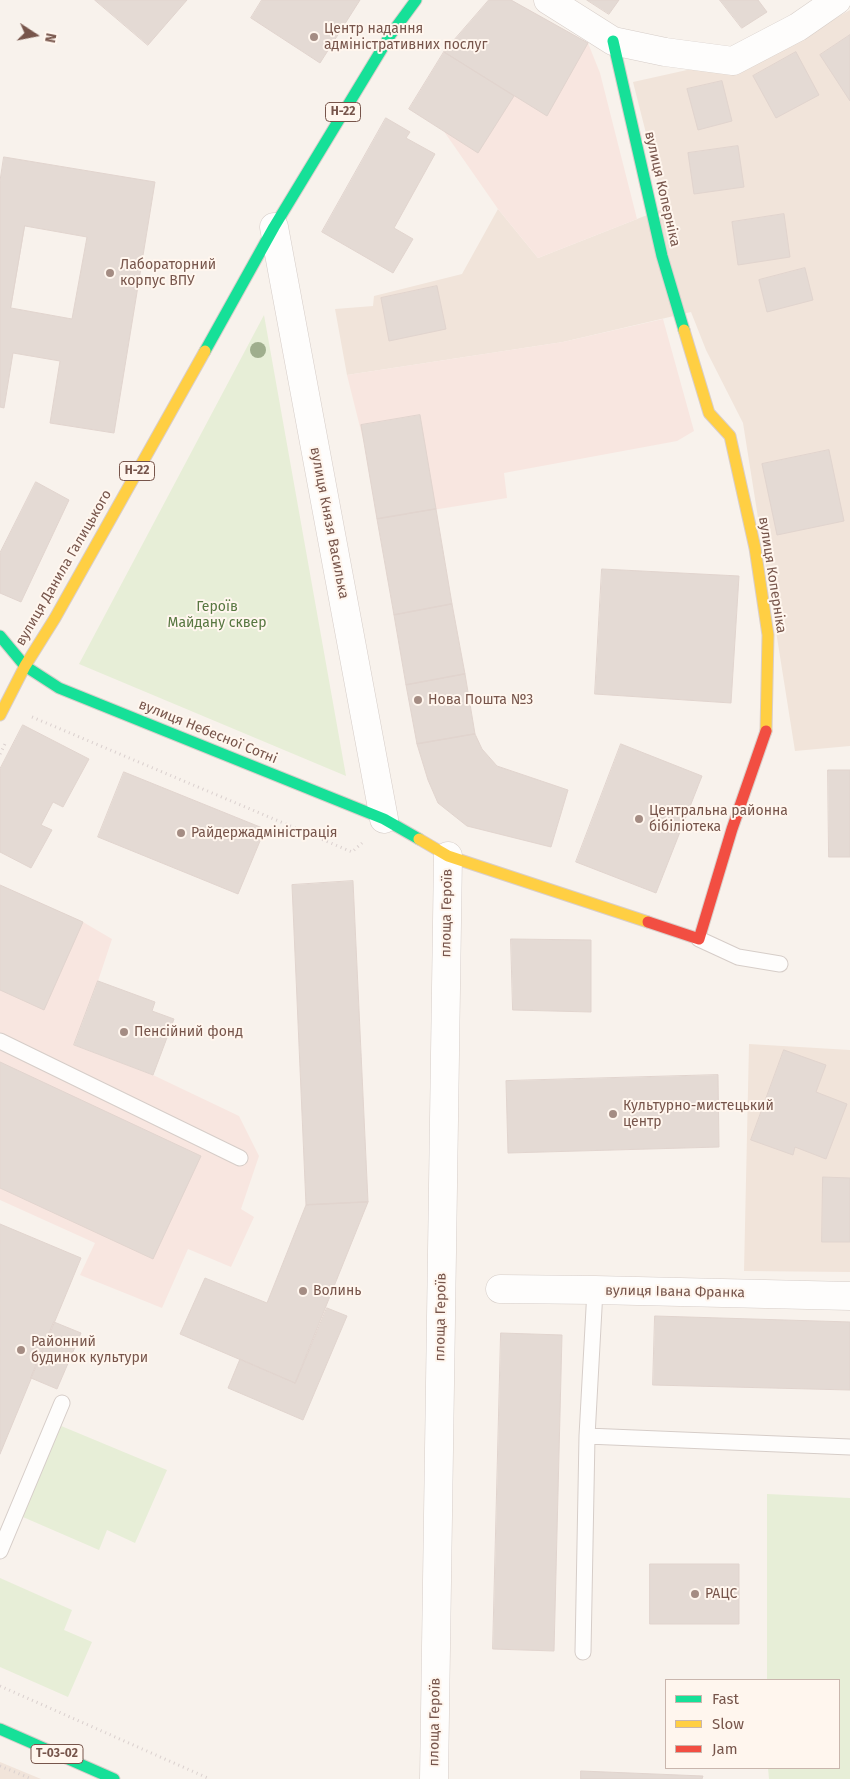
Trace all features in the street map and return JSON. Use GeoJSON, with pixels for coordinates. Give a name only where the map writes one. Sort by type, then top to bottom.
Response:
{"type":"FeatureCollection","features":[{"type":"Feature","properties":{"kind":"street","name":"Н-22"},"geometry":{"type":"LineString","coordinates":[[274,227],[391,34],[416,0]]}},
{"type":"Feature","properties":{"kind":"street"},"geometry":{"type":"LineString","coordinates":[[548,0],[613,41],[665,52],[732,61],[798,27],[837,0]]}},
{"type":"Feature","properties":{"kind":"street","name":"вулиця Коперніка"},"geometry":{"type":"LineString","coordinates":[[613,41],[662,256],[709,413],[730,436],[755,548],[768,635],[767,727],[732,829],[698,939]]}},
{"type":"Feature","properties":{"kind":"street","name":"вулиця Данила Галицького"},"geometry":{"type":"LineString","coordinates":[[0,715],[25,666],[55,618],[274,227]]}},
{"type":"Feature","properties":{"kind":"street","name":"вулиця Князя Василька"},"geometry":{"type":"LineString","coordinates":[[274,227],[384,820]]}},
{"type":"Feature","properties":{"kind":"street","name":"вулиця Небесної Сотні"},"geometry":{"type":"LineString","coordinates":[[0,636],[25,666],[59,688],[384,820]]}},
{"type":"Feature","properties":{"kind":"street"},"geometry":{"type":"LineString","coordinates":[[384,820],[448,856],[698,939]]}},
{"type":"Feature","properties":{"kind":"street","name":"площа Героїв"},"geometry":{"type":"LineString","coordinates":[[434,1779],[448,856]]}},
{"type":"Feature","properties":{"kind":"street","name":"вулиця Івана Франка"},"geometry":{"type":"LineString","coordinates":[[500,1289],[850,1296]]}},
{"type":"Feature","properties":{"kind":"street","name":"Т-03-02"},"geometry":{"type":"LineString","coordinates":[[0,1730],[114,1779]]}},
{"type":"Feature","properties":{"kind":"lane"},"geometry":{"type":"LineString","coordinates":[[698,939],[738,957],[780,964]]}},
{"type":"Feature","properties":{"kind":"lane"},"geometry":{"type":"LineString","coordinates":[[0,1041],[240,1158]]}},
{"type":"Feature","properties":{"kind":"lane"},"geometry":{"type":"LineString","coordinates":[[583,1652],[587,1436],[595,1290]]}},
{"type":"Feature","properties":{"kind":"lane"},"geometry":{"type":"LineString","coordinates":[[0,1551],[62,1403]]}},
{"type":"Feature","properties":{"kind":"lane"},"geometry":{"type":"LineString","coordinates":[[587,1436],[850,1447]]}},
{"type":"Feature","properties":{"kind":"path"},"geometry":{"type":"LineString","coordinates":[[26,716],[41,720],[352,852],[384,820]]}},
{"type":"Feature","properties":{"kind":"path"},"geometry":{"type":"LineString","coordinates":[[0,754],[7,740]]}},
{"type":"Feature","properties":{"kind":"path"},"geometry":{"type":"LineString","coordinates":[[0,1686],[210,1779]]}},
{"type":"Feature","properties":{"kind":"path"},"geometry":{"type":"LineString","coordinates":[[0,1766],[32,1779]]}},
{"type":"Feature","properties":{"kind":"shaded area"},"geometry":{"type":"Polygon","coordinates":[[[511,0],[588,43],[600,73],[637,219],[538,258],[498,209],[443,130],[409,109],[444,52],[511,0]]]}},
{"type":"Feature","properties":{"kind":"shaded area"},"geometry":{"type":"Polygon","coordinates":[[[850,10],[850,746],[795,751],[743,423],[706,350],[691,312],[563,342],[347,375],[335,309],[373,306],[374,296],[462,274],[498,209],[538,258],[665,208],[633,82],[687,70],[727,70],[752,66],[850,10]]]}},
{"type":"Feature","properties":{"kind":"shaded area"},"geometry":{"type":"Polygon","coordinates":[[[663,319],[694,431],[677,441],[504,473],[507,498],[377,519],[364,443],[347,375],[563,342],[663,319]]]}},
{"type":"Feature","properties":{"kind":"shaded area"},"geometry":{"type":"Polygon","coordinates":[[[0,885],[83,922],[112,939],[74,1045],[153,1075],[239,1116],[259,1156],[241,1209],[254,1217],[231,1267],[188,1249],[162,1308],[80,1275],[95,1243],[0,1200],[0,885]]]}},
{"type":"Feature","properties":{"kind":"shaded area"},"geometry":{"type":"Polygon","coordinates":[[[749,1044],[850,1050],[850,1272],[744,1271],[749,1044]]]}},
{"type":"Feature","properties":{"kind":"shaded area"},"geometry":{"type":"Polygon","coordinates":[[[0,1762],[41,1779],[0,1779],[0,1762]]]}},
{"type":"Feature","properties":{"kind":"green space","name":"Героїв Майдану сквер"},"geometry":{"type":"Polygon","coordinates":[[[264,315],[346,776],[79,664],[264,315]]]}},
{"type":"Feature","properties":{"kind":"green space"},"geometry":{"type":"Polygon","coordinates":[[[54,1423],[167,1470],[135,1543],[107,1530],[99,1550],[16,1514],[54,1423]]]}},
{"type":"Feature","properties":{"kind":"green space"},"geometry":{"type":"Polygon","coordinates":[[[767,1494],[850,1498],[850,1779],[769,1779],[768,1769],[840,1769],[840,1679],[767,1679],[767,1494]]]}},
{"type":"Feature","properties":{"kind":"green space"},"geometry":{"type":"Polygon","coordinates":[[[0,1578],[72,1610],[64,1630],[92,1642],[68,1697],[0,1667],[0,1578]]]}},
{"type":"Feature","properties":{"kind":"building"},"geometry":{"type":"Polygon","coordinates":[[[95,0],[187,0],[148,45],[95,0]]]}},
{"type":"Feature","properties":{"kind":"building"},"geometry":{"type":"Polygon","coordinates":[[[262,0],[360,0],[320,63],[251,18],[262,0]]]}},
{"type":"Feature","properties":{"kind":"building"},"geometry":{"type":"Polygon","coordinates":[[[489,0],[511,0],[588,43],[547,116],[444,52],[489,0]]]}},
{"type":"Feature","properties":{"kind":"building"},"geometry":{"type":"Polygon","coordinates":[[[587,0],[619,0],[609,14],[587,0]]]}},
{"type":"Feature","properties":{"kind":"building"},"geometry":{"type":"Polygon","coordinates":[[[720,0],[758,0],[767,12],[742,28],[720,0]]]}},
{"type":"Feature","properties":{"kind":"building"},"geometry":{"type":"Polygon","coordinates":[[[850,35],[850,101],[820,55],[850,35]]]}},
{"type":"Feature","properties":{"kind":"building"},"geometry":{"type":"Polygon","coordinates":[[[444,52],[514,96],[478,153],[409,109],[444,52]]]}},
{"type":"Feature","properties":{"kind":"building"},"geometry":{"type":"Polygon","coordinates":[[[796,52],[819,95],[776,118],[753,76],[796,52]]]}},
{"type":"Feature","properties":{"kind":"building"},"geometry":{"type":"Polygon","coordinates":[[[722,81],[732,121],[698,130],[687,89],[722,81]]]}},
{"type":"Feature","properties":{"kind":"building"},"geometry":{"type":"Polygon","coordinates":[[[386,118],[410,132],[406,138],[435,154],[394,228],[413,239],[393,273],[322,232],[386,118]]]}},
{"type":"Feature","properties":{"kind":"building"},"geometry":{"type":"Polygon","coordinates":[[[738,146],[744,187],[694,194],[688,153],[738,146]]]}},
{"type":"Feature","properties":{"kind":"building","name":"Лабораторний корпус ВПУ"},"geometry":{"type":"Polygon","coordinates":[[[4,157],[155,182],[114,433],[50,423],[60,361],[13,353],[4,408],[0,407],[0,181],[4,157]],[[25,226],[11,308],[72,319],[87,237],[25,226]]]}},
{"type":"Feature","properties":{"kind":"building"},"geometry":{"type":"Polygon","coordinates":[[[784,214],[790,257],[738,265],[732,222],[784,214]]]}},
{"type":"Feature","properties":{"kind":"building"},"geometry":{"type":"Polygon","coordinates":[[[805,268],[813,300],[767,312],[759,280],[805,268]]]}},
{"type":"Feature","properties":{"kind":"building"},"geometry":{"type":"Polygon","coordinates":[[[437,286],[446,329],[389,341],[381,298],[437,286]]]}},
{"type":"Feature","properties":{"kind":"building"},"geometry":{"type":"Polygon","coordinates":[[[420,415],[436,509],[377,519],[361,425],[420,415]]]}},
{"type":"Feature","properties":{"kind":"building"},"geometry":{"type":"Polygon","coordinates":[[[829,450],[844,521],[777,535],[762,464],[829,450]]]}},
{"type":"Feature","properties":{"kind":"building"},"geometry":{"type":"Polygon","coordinates":[[[36,482],[69,500],[21,602],[0,593],[0,553],[36,482]]]}},
{"type":"Feature","properties":{"kind":"building"},"geometry":{"type":"Polygon","coordinates":[[[436,509],[452,604],[394,615],[377,519],[436,509]]]}},
{"type":"Feature","properties":{"kind":"building"},"geometry":{"type":"Polygon","coordinates":[[[602,569],[739,576],[731,703],[595,694],[602,569]]]}},
{"type":"Feature","properties":{"kind":"building"},"geometry":{"type":"Polygon","coordinates":[[[452,604],[465,674],[406,685],[394,615],[452,604]]]}},
{"type":"Feature","properties":{"kind":"building"},"geometry":{"type":"Polygon","coordinates":[[[465,674],[475,734],[417,744],[406,685],[465,674]]]}},
{"type":"Feature","properties":{"kind":"building"},"geometry":{"type":"Polygon","coordinates":[[[23,725],[89,759],[63,807],[53,802],[41,825],[52,830],[31,868],[0,852],[0,769],[23,725]]]}},
{"type":"Feature","properties":{"kind":"building"},"geometry":{"type":"Polygon","coordinates":[[[475,734],[482,749],[497,766],[568,790],[551,847],[467,826],[438,803],[428,780],[417,744],[475,734]]]}},
{"type":"Feature","properties":{"kind":"building","name":"Центральна районна бібіліотека"},"geometry":{"type":"Polygon","coordinates":[[[621,744],[702,776],[656,893],[576,862],[621,744]]]}},
{"type":"Feature","properties":{"kind":"building"},"geometry":{"type":"Polygon","coordinates":[[[828,770],[850,770],[850,857],[829,857],[828,770]]]}},
{"type":"Feature","properties":{"kind":"building","name":"Райдержадміністрація"},"geometry":{"type":"Polygon","coordinates":[[[124,772],[265,829],[238,894],[98,837],[124,772]]]}},
{"type":"Feature","properties":{"kind":"building"},"geometry":{"type":"Polygon","coordinates":[[[353,881],[368,1202],[306,1205],[292,885],[353,881]]]}},
{"type":"Feature","properties":{"kind":"building"},"geometry":{"type":"Polygon","coordinates":[[[0,885],[83,922],[44,1010],[0,990],[0,885]]]}},
{"type":"Feature","properties":{"kind":"building"},"geometry":{"type":"Polygon","coordinates":[[[511,939],[591,940],[591,1012],[513,1010],[511,939]]]}},
{"type":"Feature","properties":{"kind":"building","name":"Пенсійний фонд"},"geometry":{"type":"Polygon","coordinates":[[[98,981],[155,1002],[152,1011],[174,1019],[153,1075],[74,1045],[98,981]]]}},
{"type":"Feature","properties":{"kind":"building"},"geometry":{"type":"Polygon","coordinates":[[[784,1050],[826,1065],[816,1092],[847,1104],[826,1159],[795,1147],[793,1155],[751,1140],[784,1050]]]}},
{"type":"Feature","properties":{"kind":"building"},"geometry":{"type":"Polygon","coordinates":[[[0,1062],[201,1156],[153,1259],[0,1188],[0,1062]]]}},
{"type":"Feature","properties":{"kind":"building","name":"Культурно-мистецький центр"},"geometry":{"type":"Polygon","coordinates":[[[718,1075],[719,1147],[508,1153],[506,1081],[718,1075]]]}},
{"type":"Feature","properties":{"kind":"building"},"geometry":{"type":"Polygon","coordinates":[[[823,1177],[850,1178],[850,1242],[822,1242],[823,1177]]]}},
{"type":"Feature","properties":{"kind":"building","name":"Волинь"},"geometry":{"type":"Polygon","coordinates":[[[368,1202],[295,1383],[180,1334],[205,1278],[267,1303],[306,1205],[368,1202]]]}},
{"type":"Feature","properties":{"kind":"building","name":"Районний будинок культури"},"geometry":{"type":"Polygon","coordinates":[[[0,1224],[81,1258],[0,1454],[0,1224]]]}},
{"type":"Feature","properties":{"kind":"building"},"geometry":{"type":"Polygon","coordinates":[[[327,1308],[347,1316],[303,1420],[228,1388],[240,1359],[295,1383],[327,1308]]]}},
{"type":"Feature","properties":{"kind":"building"},"geometry":{"type":"Polygon","coordinates":[[[655,1316],[850,1322],[850,1390],[653,1385],[655,1316]]]}},
{"type":"Feature","properties":{"kind":"building"},"geometry":{"type":"Polygon","coordinates":[[[54,1322],[81,1333],[57,1389],[31,1378],[54,1322]]]}},
{"type":"Feature","properties":{"kind":"building"},"geometry":{"type":"Polygon","coordinates":[[[501,1333],[562,1335],[554,1651],[493,1649],[501,1333]]]}},
{"type":"Feature","properties":{"kind":"building","name":"РАЦС"},"geometry":{"type":"Polygon","coordinates":[[[650,1564],[739,1564],[739,1624],[650,1624],[650,1564]]]}},
{"type":"Feature","properties":{"kind":"building"},"geometry":{"type":"Polygon","coordinates":[[[581,1771],[703,1776],[702,1779],[581,1779],[581,1771]]]}},
{"type":"Feature","properties":{"kind":"traffic: fast"},"geometry":{"type":"LineString","coordinates":[[205,351],[274,227],[391,34],[416,0]]}},
{"type":"Feature","properties":{"kind":"traffic: fast"},"geometry":{"type":"LineString","coordinates":[[613,41],[662,256],[684,330]]}},
{"type":"Feature","properties":{"kind":"traffic: fast"},"geometry":{"type":"LineString","coordinates":[[0,636],[25,666],[59,688],[384,819],[419,839]]}},
{"type":"Feature","properties":{"kind":"traffic: fast"},"geometry":{"type":"LineString","coordinates":[[0,1729],[114,1779]]}},
{"type":"Feature","properties":{"kind":"traffic: slow"},"geometry":{"type":"LineString","coordinates":[[684,330],[709,413],[730,436],[755,548],[768,635],[766,731]]}},
{"type":"Feature","properties":{"kind":"traffic: slow"},"geometry":{"type":"LineString","coordinates":[[0,715],[25,666],[55,618],[205,351]]}},
{"type":"Feature","properties":{"kind":"traffic: slow"},"geometry":{"type":"LineString","coordinates":[[419,839],[448,856],[648,922]]}},
{"type":"Feature","properties":{"kind":"traffic: jam"},"geometry":{"type":"LineString","coordinates":[[648,922],[699,939],[732,829],[766,731]]}},
{"type":"Feature","properties":{"kind":"place","name":"Центр надання адміністративних послуг"},"geometry":{"type":"Point","coordinates":[314,37]}},
{"type":"Feature","properties":{"kind":"place","name":"Лабораторний корпус ВПУ"},"geometry":{"type":"Point","coordinates":[110,273]}},
{"type":"Feature","properties":{"kind":"place","name":"Нова Пошта №3"},"geometry":{"type":"Point","coordinates":[418,700]}},
{"type":"Feature","properties":{"kind":"place","name":"Центральна районна бібіліотека"},"geometry":{"type":"Point","coordinates":[639,819]}},
{"type":"Feature","properties":{"kind":"place","name":"Райдержадміністрація"},"geometry":{"type":"Point","coordinates":[181,833]}},
{"type":"Feature","properties":{"kind":"place","name":"Пенсійний фонд"},"geometry":{"type":"Point","coordinates":[124,1032]}},
{"type":"Feature","properties":{"kind":"place","name":"Культурно-мистецький центр"},"geometry":{"type":"Point","coordinates":[613,1114]}},
{"type":"Feature","properties":{"kind":"place","name":"Волинь"},"geometry":{"type":"Point","coordinates":[303,1291]}},
{"type":"Feature","properties":{"kind":"place","name":"Районний будинок культури"},"geometry":{"type":"Point","coordinates":[21,1350]}},
{"type":"Feature","properties":{"kind":"place","name":"РАЦС"},"geometry":{"type":"Point","coordinates":[695,1594]}}]}
